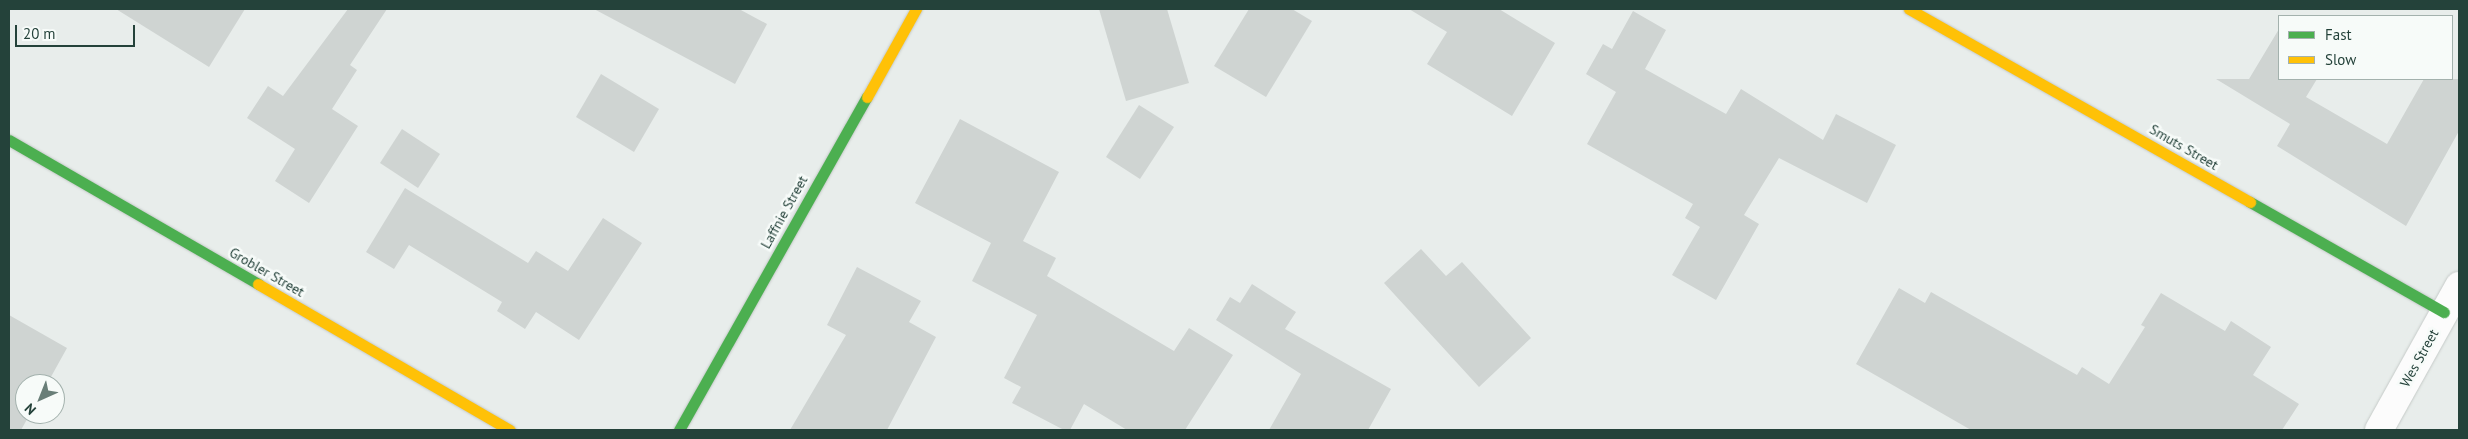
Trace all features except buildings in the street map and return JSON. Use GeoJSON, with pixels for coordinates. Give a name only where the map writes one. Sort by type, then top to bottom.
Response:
{"type":"FeatureCollection","features":[{"type":"Feature","properties":{"kind":"street","name":"Laffnie Street"},"geometry":{"type":"LineString","coordinates":[[679,430],[916,9]]}},
{"type":"Feature","properties":{"kind":"street","name":"Smuts Street"},"geometry":{"type":"LineString","coordinates":[[1909,9],[2444,312]]}},
{"type":"Feature","properties":{"kind":"street","name":"Grobler Street"},"geometry":{"type":"LineString","coordinates":[[9,140],[510,430]]}},
{"type":"Feature","properties":{"kind":"street","name":"Wes Street"},"geometry":{"type":"LineString","coordinates":[[2379,430],[2459,286]]}},
{"type":"Feature","properties":{"kind":"traffic: fast"},"geometry":{"type":"LineString","coordinates":[[679,430],[867,97]]}},
{"type":"Feature","properties":{"kind":"traffic: fast"},"geometry":{"type":"LineString","coordinates":[[9,140],[258,284]]}},
{"type":"Feature","properties":{"kind":"traffic: fast"},"geometry":{"type":"LineString","coordinates":[[2250,202],[2444,312]]}},
{"type":"Feature","properties":{"kind":"traffic: slow"},"geometry":{"type":"LineString","coordinates":[[867,97],[916,9]]}},
{"type":"Feature","properties":{"kind":"traffic: slow"},"geometry":{"type":"LineString","coordinates":[[1909,9],[2250,202]]}},
{"type":"Feature","properties":{"kind":"traffic: slow"},"geometry":{"type":"LineString","coordinates":[[258,284],[510,430]]}}]}
